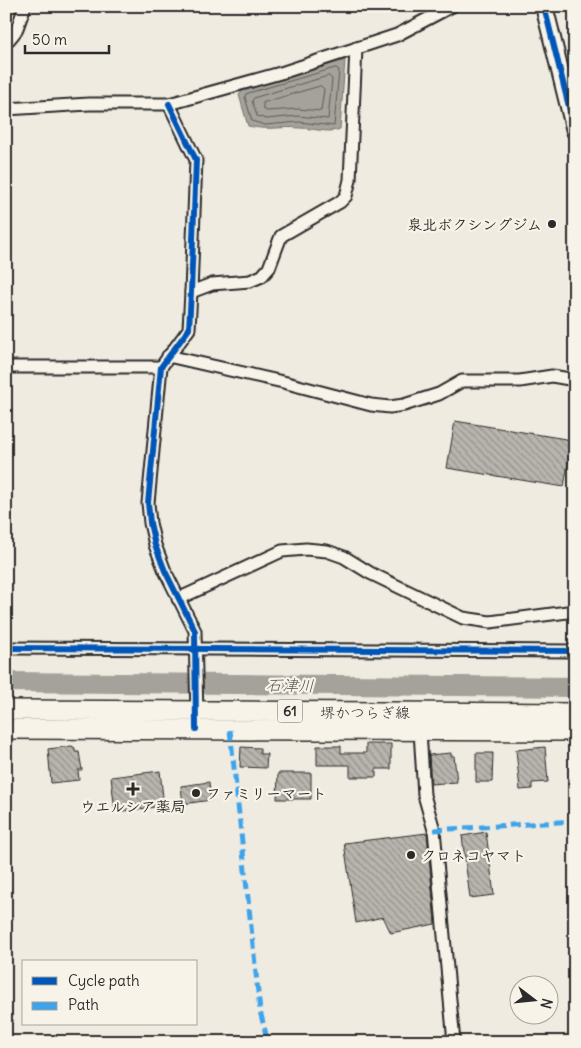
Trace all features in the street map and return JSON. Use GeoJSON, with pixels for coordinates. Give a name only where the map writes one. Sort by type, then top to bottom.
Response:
{"type":"FeatureCollection","features":[{"type":"Feature","properties":{"kind":"main road"},"geometry":{"type":"LineString","coordinates":[[544,6],[575,131]]}},
{"type":"Feature","properties":{"kind":"main road","name":"堺かつらぎ線"},"geometry":{"type":"LineString","coordinates":[[6,710],[197,713],[575,712]]}},
{"type":"Feature","properties":{"kind":"main road","name":"堺かつらぎ線"},"geometry":{"type":"LineString","coordinates":[[6,729],[197,713],[420,731],[575,731]]}},
{"type":"Feature","properties":{"kind":"street"},"geometry":{"type":"LineString","coordinates":[[6,43],[16,31],[25,6]]}},
{"type":"Feature","properties":{"kind":"street"},"geometry":{"type":"LineString","coordinates":[[6,108],[89,104],[169,104],[284,72],[397,35],[452,6]]}},
{"type":"Feature","properties":{"kind":"street"},"geometry":{"type":"LineString","coordinates":[[191,292],[212,284],[250,281],[262,276],[269,268],[282,236],[340,202],[346,196],[350,180],[356,48]]}},
{"type":"Feature","properties":{"kind":"street"},"geometry":{"type":"LineString","coordinates":[[169,104],[196,160],[191,292],[189,328],[161,367],[148,503],[150,523],[165,571],[195,631],[197,713]]}},
{"type":"Feature","properties":{"kind":"street"},"geometry":{"type":"LineString","coordinates":[[168,356],[371,405],[390,407],[404,405],[439,394],[462,381],[520,381],[552,376],[575,380]]}},
{"type":"Feature","properties":{"kind":"street"},"geometry":{"type":"LineString","coordinates":[[6,367],[161,367]]}},
{"type":"Feature","properties":{"kind":"street"},"geometry":{"type":"LineString","coordinates":[[178,600],[282,551],[306,549],[327,551],[344,558],[370,573],[463,618],[490,622],[533,618],[575,611]]}},
{"type":"Feature","properties":{"kind":"street"},"geometry":{"type":"LineString","coordinates":[[6,648],[575,650]]}},
{"type":"Feature","properties":{"kind":"street"},"geometry":{"type":"LineString","coordinates":[[420,731],[424,794],[434,830],[454,1042]]}},
{"type":"Feature","properties":{"kind":"water"},"geometry":{"type":"Polygon","coordinates":[[[345,60],[340,129],[325,131],[305,128],[262,128],[248,126],[239,95],[243,90],[345,60]]]}},
{"type":"Feature","properties":{"kind":"building"},"geometry":{"type":"Polygon","coordinates":[[[455,421],[572,440],[564,487],[447,468],[455,421]]]}},
{"type":"Feature","properties":{"kind":"building"},"geometry":{"type":"Polygon","coordinates":[[[366,744],[391,744],[391,769],[376,769],[376,777],[350,777],[350,765],[317,765],[317,746],[341,746],[341,753],[366,753],[366,744]]]}},
{"type":"Feature","properties":{"kind":"building"},"geometry":{"type":"Polygon","coordinates":[[[72,746],[75,748],[75,752],[79,752],[82,770],[78,770],[79,780],[51,783],[48,749],[72,746]]]}},
{"type":"Feature","properties":{"kind":"building"},"geometry":{"type":"Polygon","coordinates":[[[241,747],[260,748],[260,754],[267,754],[266,768],[240,767],[241,747]]]}},
{"type":"Feature","properties":{"kind":"building"},"geometry":{"type":"Polygon","coordinates":[[[545,747],[548,782],[532,783],[532,789],[520,790],[516,750],[545,747]]]}},
{"type":"Feature","properties":{"kind":"building"},"geometry":{"type":"Polygon","coordinates":[[[451,753],[451,756],[454,756],[457,782],[431,784],[429,755],[451,753]]]}},
{"type":"Feature","properties":{"kind":"building"},"geometry":{"type":"Polygon","coordinates":[[[476,753],[493,753],[492,782],[476,782],[476,753]]]}},
{"type":"Feature","properties":{"kind":"building"},"geometry":{"type":"Polygon","coordinates":[[[160,771],[164,806],[115,812],[111,777],[160,771]]]}},
{"type":"Feature","properties":{"kind":"building"},"geometry":{"type":"Polygon","coordinates":[[[278,773],[311,773],[311,799],[277,799],[278,773]]]}},
{"type":"Feature","properties":{"kind":"building"},"geometry":{"type":"Polygon","coordinates":[[[209,782],[211,800],[183,804],[181,786],[209,782]]]}},
{"type":"Feature","properties":{"kind":"building"},"geometry":{"type":"Polygon","coordinates":[[[486,832],[494,895],[470,898],[462,836],[486,832]]]}},
{"type":"Feature","properties":{"kind":"building","name":"クロネコヤマト"},"geometry":{"type":"Polygon","coordinates":[[[427,833],[435,924],[391,933],[383,917],[356,923],[344,843],[427,833]]]}},
{"type":"Feature","properties":{"kind":"waterway","name":"石津川"},"geometry":{"type":"LineString","coordinates":[[6,682],[575,687]]}},
{"type":"Feature","properties":{"kind":"marked path"},"geometry":{"type":"LineString","coordinates":[[230,730],[260,1011],[268,1042]]}},
{"type":"Feature","properties":{"kind":"marked path"},"geometry":{"type":"LineString","coordinates":[[434,830],[575,821]]}},
{"type":"Feature","properties":{"kind":"cycle path"},"geometry":{"type":"LineString","coordinates":[[544,6],[575,131]]}},
{"type":"Feature","properties":{"kind":"cycle path"},"geometry":{"type":"LineString","coordinates":[[169,104],[196,160],[191,292],[189,329],[161,367],[148,503],[155,545],[165,571],[195,631],[196,729]]}},
{"type":"Feature","properties":{"kind":"cycle path"},"geometry":{"type":"LineString","coordinates":[[6,648],[575,651]]}},
{"type":"Feature","properties":{"kind":"place","name":"泉北ボクシングジム"},"geometry":{"type":"Point","coordinates":[552,224]}},
{"type":"Feature","properties":{"kind":"place","name":"ウエルシア薬局"},"geometry":{"type":"Point","coordinates":[133,789]}},
{"type":"Feature","properties":{"kind":"place","name":"ファミリーマート"},"geometry":{"type":"Point","coordinates":[196,793]}},
{"type":"Feature","properties":{"kind":"place","name":"クロネコヤマト"},"geometry":{"type":"Point","coordinates":[411,855]}}]}
